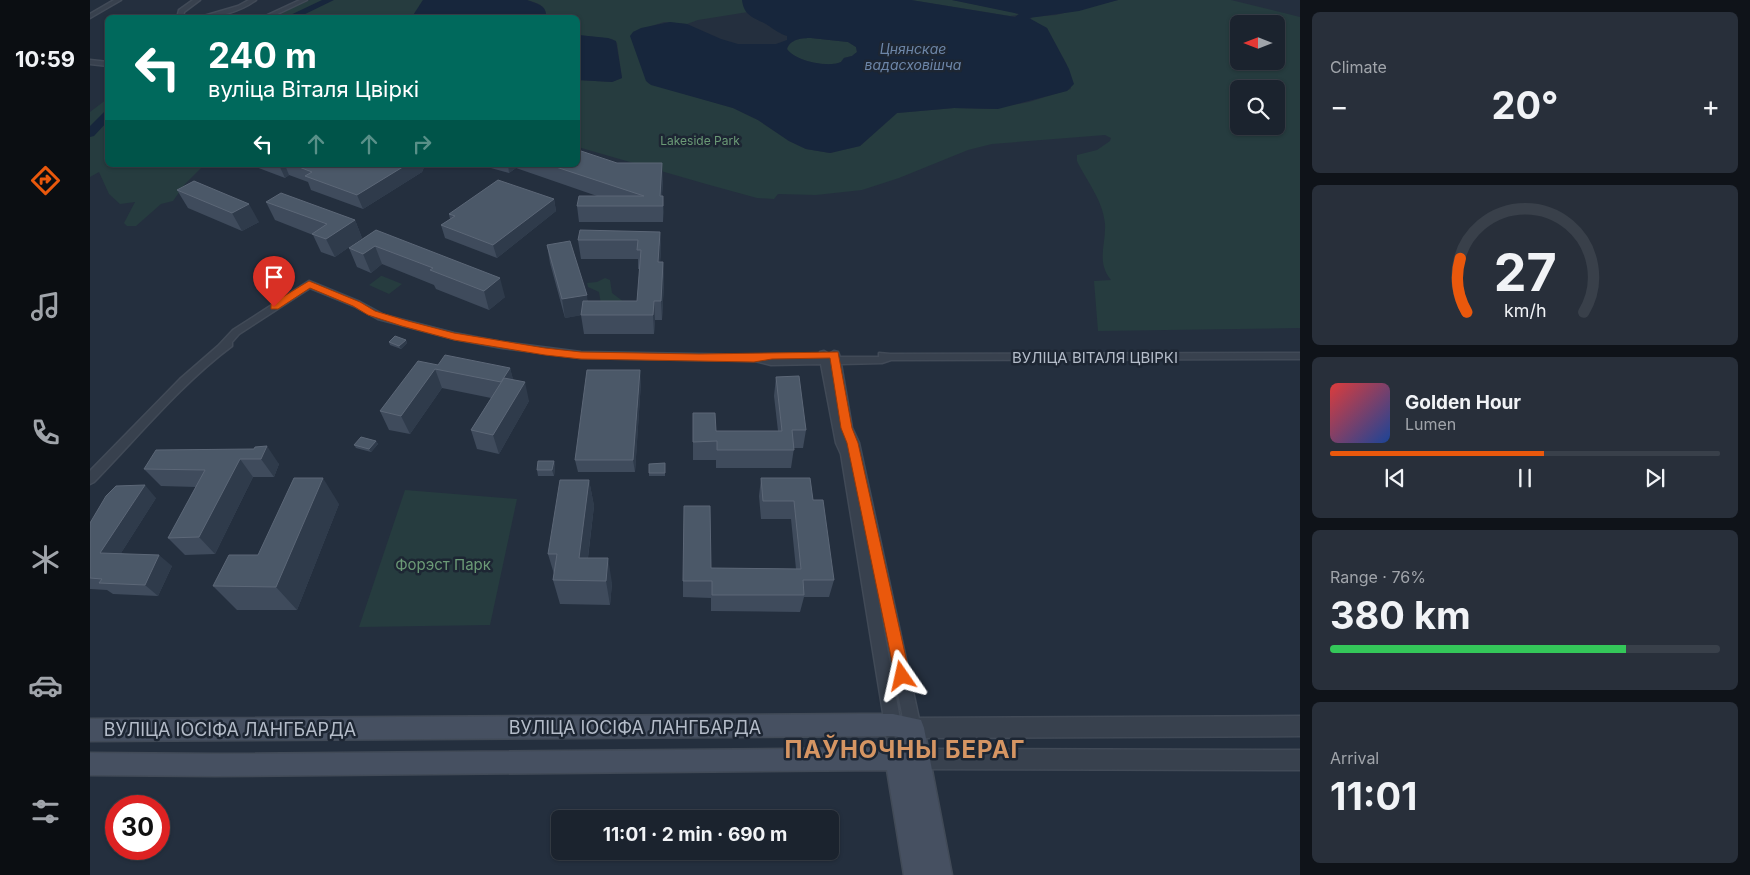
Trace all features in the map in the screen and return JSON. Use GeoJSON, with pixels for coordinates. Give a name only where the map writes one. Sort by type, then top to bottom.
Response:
{"type":"FeatureCollection","features":[{"type":"Feature","properties":{"kind":"main road","name":"ВУЛІЦА ІОСІФА ЛАНГБАРДА"},"geometry":{"type":"LineString","coordinates":[[90,730],[903,727]]}},
{"type":"Feature","properties":{"kind":"main road"},"geometry":{"type":"LineString","coordinates":[[903,727],[916,875]]}},
{"type":"Feature","properties":{"kind":"main road"},"geometry":{"type":"LineString","coordinates":[[90,764],[215,766],[907,759]]}},
{"type":"Feature","properties":{"kind":"main road"},"geometry":{"type":"LineString","coordinates":[[907,759],[940,875]]}},
{"type":"Feature","properties":{"kind":"street"},"geometry":{"type":"LineString","coordinates":[[90,16],[118,0]]}},
{"type":"Feature","properties":{"kind":"street"},"geometry":{"type":"LineString","coordinates":[[181,15],[182,11],[197,0]]}},
{"type":"Feature","properties":{"kind":"street"},"geometry":{"type":"LineString","coordinates":[[211,15],[232,10],[254,0]]}},
{"type":"Feature","properties":{"kind":"street"},"geometry":{"type":"LineString","coordinates":[[270,15],[304,0]]}},
{"type":"Feature","properties":{"kind":"street"},"geometry":{"type":"LineString","coordinates":[[90,62],[105,64]]}},
{"type":"Feature","properties":{"kind":"street","name":"ВУЛІЦА ВІТАЛЯ ЦВІРКІ"},"geometry":{"type":"LineString","coordinates":[[90,479],[184,382],[222,346],[242,336],[308,289],[351,309],[454,336],[581,355],[754,358],[772,361],[830,357],[882,360],[890,357],[1300,356]]}},
{"type":"Feature","properties":{"kind":"street"},"geometry":{"type":"LineString","coordinates":[[830,357],[846,428],[853,443],[903,727]]}},
{"type":"Feature","properties":{"kind":"street"},"geometry":{"type":"LineString","coordinates":[[830,357],[842,443],[847,454],[903,727]]}},
{"type":"Feature","properties":{"kind":"street","name":"ВУЛІЦА ІОСІФА ЛАНГБАРДА"},"geometry":{"type":"LineString","coordinates":[[903,727],[1300,726]]}},
{"type":"Feature","properties":{"kind":"street"},"geometry":{"type":"LineString","coordinates":[[907,759],[1300,760]]}},
{"type":"Feature","properties":{"kind":"green space"},"geometry":{"type":"Polygon","coordinates":[[[310,0],[423,0],[413,15],[276,15],[310,0]]]}},
{"type":"Feature","properties":{"kind":"green space","name":"Lakeside Park"},"geometry":{"type":"Polygon","coordinates":[[[527,0],[742,0],[748,12],[698,20],[687,24],[664,22],[633,32],[648,83],[733,108],[758,120],[789,141],[806,149],[830,153],[860,146],[897,113],[954,108],[991,109],[1029,102],[1071,89],[1067,65],[1047,28],[1030,20],[1032,17],[1056,15],[1118,0],[1231,0],[1300,17],[1300,328],[1098,331],[1094,281],[1111,280],[1106,273],[1103,260],[1104,215],[1094,191],[1077,161],[1077,155],[1097,150],[1110,141],[1111,138],[1105,135],[992,144],[968,150],[899,178],[862,190],[816,195],[778,194],[774,199],[757,198],[580,148],[580,80],[612,82],[622,78],[617,43],[612,39],[580,35],[580,15],[546,15],[543,7],[527,0]]]}},
{"type":"Feature","properties":{"kind":"green space"},"geometry":{"type":"Polygon","coordinates":[[[911,0],[952,0],[1013,12],[1019,15],[1010,16],[911,0]]]}},
{"type":"Feature","properties":{"kind":"green space"},"geometry":{"type":"Polygon","coordinates":[[[811,38],[848,42],[856,47],[857,52],[835,64],[820,64],[797,57],[787,49],[794,41],[811,38]]]}},
{"type":"Feature","properties":{"kind":"green space"},"geometry":{"type":"Polygon","coordinates":[[[105,101],[105,167],[202,167],[185,184],[173,201],[161,204],[136,226],[127,226],[124,223],[135,202],[120,204],[109,194],[99,172],[90,177],[90,112],[105,101]]]}},
{"type":"Feature","properties":{"kind":"green space"},"geometry":{"type":"Polygon","coordinates":[[[381,276],[402,284],[389,294],[369,285],[381,276]]]}},
{"type":"Feature","properties":{"kind":"green space"},"geometry":{"type":"Polygon","coordinates":[[[605,278],[610,280],[612,293],[624,302],[601,304],[599,292],[588,287],[587,283],[597,282],[605,278]]]}},
{"type":"Feature","properties":{"kind":"green space","name":"Форэст Парк"},"geometry":{"type":"Polygon","coordinates":[[[405,490],[517,499],[490,625],[359,627],[405,490]]]}},
{"type":"Feature","properties":{"kind":"water"},"geometry":{"type":"Polygon","coordinates":[[[423,0],[527,0],[543,7],[546,13],[546,15],[413,15],[423,0]]]}},
{"type":"Feature","properties":{"kind":"water","name":"Цнянскае вадасховішча"},"geometry":{"type":"Polygon","coordinates":[[[742,0],[911,0],[1015,17],[1019,14],[952,0],[1118,0],[1079,11],[1029,18],[1047,28],[1069,69],[1074,84],[1067,91],[998,109],[954,108],[897,113],[860,146],[830,153],[806,149],[789,141],[758,120],[733,108],[651,85],[646,81],[630,36],[641,28],[670,22],[687,24],[721,39],[738,44],[776,44],[787,40],[787,36],[748,14],[742,0]],[[804,38],[794,41],[787,49],[804,60],[820,64],[835,64],[857,52],[856,47],[848,42],[804,38]]]}},
{"type":"Feature","properties":{"kind":"water"},"geometry":{"type":"Polygon","coordinates":[[[580,35],[608,38],[616,41],[622,78],[612,82],[580,80],[580,35]]]}},
{"type":"Feature","properties":{"kind":"building"},"geometry":{"type":"Polygon","coordinates":[[[580,151],[617,163],[662,163],[660,196],[663,196],[663,206],[577,206],[579,196],[644,196],[556,167],[580,167],[580,151]]]}},
{"type":"Feature","properties":{"kind":"building"},"geometry":{"type":"Polygon","coordinates":[[[299,167],[403,167],[357,195],[305,176],[312,172],[299,167]]]}},
{"type":"Feature","properties":{"kind":"building"},"geometry":{"type":"Polygon","coordinates":[[[498,180],[554,199],[493,245],[441,225],[455,216],[449,214],[498,180]]]}},
{"type":"Feature","properties":{"kind":"building"},"geometry":{"type":"Polygon","coordinates":[[[194,181],[249,204],[232,213],[177,190],[194,181]]]}},
{"type":"Feature","properties":{"kind":"building"},"geometry":{"type":"Polygon","coordinates":[[[281,193],[355,220],[326,239],[312,234],[327,224],[266,202],[281,193]]]}},
{"type":"Feature","properties":{"kind":"building"},"geometry":{"type":"Polygon","coordinates":[[[376,230],[500,278],[484,291],[430,270],[433,268],[375,246],[363,254],[349,248],[376,230]]]}},
{"type":"Feature","properties":{"kind":"building"},"geometry":{"type":"Polygon","coordinates":[[[580,230],[660,232],[658,262],[663,262],[661,301],[654,301],[653,315],[581,315],[583,301],[637,301],[641,250],[637,250],[638,240],[578,240],[580,230]]]}},
{"type":"Feature","properties":{"kind":"building"},"geometry":{"type":"Polygon","coordinates":[[[570,241],[587,295],[562,299],[547,245],[570,241]]]}},
{"type":"Feature","properties":{"kind":"building"},"geometry":{"type":"Polygon","coordinates":[[[395,336],[406,340],[399,346],[389,342],[395,336]]]}},
{"type":"Feature","properties":{"kind":"building"},"geometry":{"type":"Polygon","coordinates":[[[445,355],[510,368],[501,382],[435,369],[401,416],[380,411],[418,361],[438,365],[445,355]]]}},
{"type":"Feature","properties":{"kind":"building"},"geometry":{"type":"Polygon","coordinates":[[[587,370],[640,370],[633,460],[575,460],[587,370]]]}},
{"type":"Feature","properties":{"kind":"building"},"geometry":{"type":"Polygon","coordinates":[[[799,376],[806,430],[792,430],[794,450],[717,450],[717,441],[693,442],[693,413],[715,413],[716,431],[782,431],[776,377],[799,376]]]}},
{"type":"Feature","properties":{"kind":"building"},"geometry":{"type":"Polygon","coordinates":[[[504,378],[525,382],[493,435],[471,430],[504,378]]]}},
{"type":"Feature","properties":{"kind":"building"},"geometry":{"type":"Polygon","coordinates":[[[361,437],[376,441],[369,449],[354,445],[361,437]]]}},
{"type":"Feature","properties":{"kind":"building"},"geometry":{"type":"Polygon","coordinates":[[[267,446],[261,459],[240,459],[199,537],[168,538],[205,470],[144,469],[156,450],[254,449],[255,447],[267,446]]]}},
{"type":"Feature","properties":{"kind":"building"},"geometry":{"type":"Polygon","coordinates":[[[538,461],[554,461],[552,470],[537,470],[538,461]]]}},
{"type":"Feature","properties":{"kind":"building"},"geometry":{"type":"Polygon","coordinates":[[[665,463],[665,473],[649,473],[649,464],[665,463]]]}},
{"type":"Feature","properties":{"kind":"building"},"geometry":{"type":"Polygon","coordinates":[[[294,478],[323,478],[276,587],[213,586],[229,555],[258,555],[294,478]]]}},
{"type":"Feature","properties":{"kind":"building"},"geometry":{"type":"Polygon","coordinates":[[[761,478],[810,478],[813,500],[823,500],[834,580],[803,580],[804,595],[712,595],[712,581],[683,581],[684,506],[710,506],[711,568],[801,569],[794,501],[763,501],[761,478]]]}},
{"type":"Feature","properties":{"kind":"building"},"geometry":{"type":"Polygon","coordinates":[[[560,480],[589,480],[579,558],[608,558],[606,581],[553,580],[557,554],[548,554],[560,480]]]}},
{"type":"Feature","properties":{"kind":"building"},"geometry":{"type":"Polygon","coordinates":[[[145,485],[100,553],[159,555],[145,585],[99,583],[102,579],[90,578],[90,523],[106,496],[116,486],[145,485]]]}},
{"type":"Feature","properties":{"kind":"waterway"},"geometry":{"type":"LineString","coordinates":[[295,15],[330,0]]}},
{"type":"Feature","properties":{"kind":"waterway"},"geometry":{"type":"LineString","coordinates":[[90,133],[105,117]]}},
{"type":"Feature","properties":{"kind":"district","name":"ПАЎНОЧНЫ БЕРАГ"},"geometry":{"type":"Point","coordinates":[905,749]}},
{"type":"Feature","properties":{"kind":"route"},"geometry":{"type":"LineString","coordinates":[[274,307],[309,284],[357,304],[381,317],[405,324],[454,336],[545,351],[581,355],[699,358],[754,358],[772,355],[834,354],[846,428],[853,443],[902,676]]}}]}
